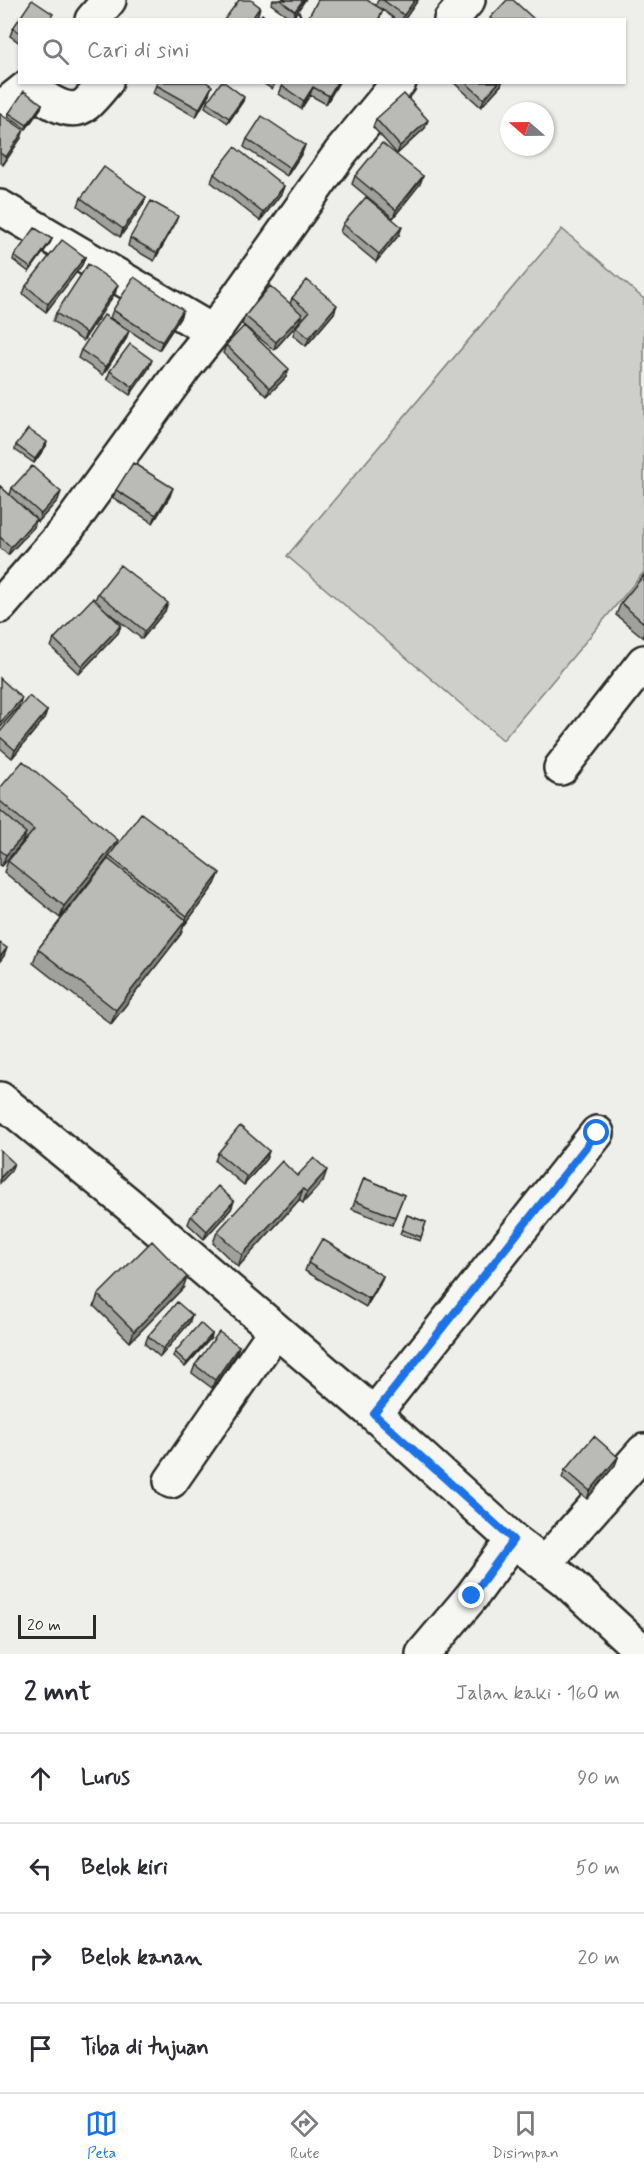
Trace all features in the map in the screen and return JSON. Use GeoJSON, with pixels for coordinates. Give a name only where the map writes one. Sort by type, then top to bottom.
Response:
{"type":"FeatureCollection","features":[{"type":"Feature","properties":{"kind":"street"},"geometry":{"type":"LineString","coordinates":[[94,18],[109,0]]}},
{"type":"Feature","properties":{"kind":"street"},"geometry":{"type":"LineString","coordinates":[[257,0],[280,18]]}},
{"type":"Feature","properties":{"kind":"street"},"geometry":{"type":"LineString","coordinates":[[453,18],[468,0]]}},
{"type":"Feature","properties":{"kind":"street"},"geometry":{"type":"LineString","coordinates":[[0,109],[31,84],[56,104],[77,108],[84,106],[104,84]]}},
{"type":"Feature","properties":{"kind":"street"},"geometry":{"type":"LineString","coordinates":[[0,606],[67,529],[184,368],[213,332],[386,87]]}},
{"type":"Feature","properties":{"kind":"street"},"geometry":{"type":"LineString","coordinates":[[0,207],[213,332]]}},
{"type":"Feature","properties":{"kind":"street"},"geometry":{"type":"LineString","coordinates":[[561,768],[644,662]]}},
{"type":"Feature","properties":{"kind":"street"},"geometry":{"type":"LineString","coordinates":[[0,1099],[374,1414],[513,1540],[565,1580],[644,1653]]}},
{"type":"Feature","properties":{"kind":"street"},"geometry":{"type":"LineString","coordinates":[[374,1414],[597,1133]]}},
{"type":"Feature","properties":{"kind":"street"},"geometry":{"type":"LineString","coordinates":[[171,1481],[276,1331]]}},
{"type":"Feature","properties":{"kind":"street"},"geometry":{"type":"LineString","coordinates":[[544,1564],[644,1451]]}},
{"type":"Feature","properties":{"kind":"street"},"geometry":{"type":"LineString","coordinates":[[423,1654],[472,1596],[513,1540]]}},
{"type":"Feature","properties":{"kind":"shaded area"},"geometry":{"type":"Polygon","coordinates":[[[562,229],[644,299],[644,572],[503,740],[287,556],[562,229]]]}},
{"type":"Feature","properties":{"kind":"building"},"geometry":{"type":"Polygon","coordinates":[[[32,0],[53,14],[50,18],[20,18],[32,0]]]}},
{"type":"Feature","properties":{"kind":"building"},"geometry":{"type":"Polygon","coordinates":[[[239,0],[251,0],[260,7],[252,18],[226,18],[239,0]]]}},
{"type":"Feature","properties":{"kind":"building"},"geometry":{"type":"Polygon","coordinates":[[[280,0],[303,0],[295,11],[280,0]]]}},
{"type":"Feature","properties":{"kind":"building"},"geometry":{"type":"Polygon","coordinates":[[[318,0],[367,0],[383,10],[379,18],[308,18],[318,0]]]}},
{"type":"Feature","properties":{"kind":"building"},"geometry":{"type":"Polygon","coordinates":[[[383,0],[415,0],[404,15],[383,0]]]}},
{"type":"Feature","properties":{"kind":"building"},"geometry":{"type":"Polygon","coordinates":[[[507,0],[513,0],[533,18],[490,18],[507,0]]]}},
{"type":"Feature","properties":{"kind":"building"},"geometry":{"type":"Polygon","coordinates":[[[18,21],[18,32],[13,28],[18,21]]]}},
{"type":"Feature","properties":{"kind":"building"},"geometry":{"type":"Polygon","coordinates":[[[209,84],[212,86],[199,109],[156,85],[209,84]]]}},
{"type":"Feature","properties":{"kind":"building"},"geometry":{"type":"Polygon","coordinates":[[[220,84],[227,84],[244,97],[229,118],[207,102],[220,84]]]}},
{"type":"Feature","properties":{"kind":"building"},"geometry":{"type":"Polygon","coordinates":[[[283,84],[336,84],[329,96],[313,87],[304,101],[282,86],[283,84]]]}},
{"type":"Feature","properties":{"kind":"building"},"geometry":{"type":"Polygon","coordinates":[[[467,84],[497,84],[484,99],[467,84]]]}},
{"type":"Feature","properties":{"kind":"building"},"geometry":{"type":"Polygon","coordinates":[[[24,91],[42,104],[27,125],[9,113],[24,91]]]}},
{"type":"Feature","properties":{"kind":"building"},"geometry":{"type":"Polygon","coordinates":[[[404,94],[428,120],[400,146],[376,119],[404,94]]]}},
{"type":"Feature","properties":{"kind":"building"},"geometry":{"type":"Polygon","coordinates":[[[0,114],[24,130],[6,157],[0,153],[0,114]]]}},
{"type":"Feature","properties":{"kind":"building"},"geometry":{"type":"Polygon","coordinates":[[[262,116],[305,145],[290,168],[247,139],[262,116]]]}},
{"type":"Feature","properties":{"kind":"building"},"geometry":{"type":"Polygon","coordinates":[[[382,143],[423,176],[396,210],[355,176],[382,143]]]}},
{"type":"Feature","properties":{"kind":"building"},"geometry":{"type":"Polygon","coordinates":[[[235,147],[284,186],[263,213],[214,174],[235,147]]]}},
{"type":"Feature","properties":{"kind":"building"},"geometry":{"type":"Polygon","coordinates":[[[104,167],[146,197],[123,229],[81,198],[104,167]]]}},
{"type":"Feature","properties":{"kind":"building"},"geometry":{"type":"Polygon","coordinates":[[[366,197],[402,227],[379,254],[343,224],[366,197]]]}},
{"type":"Feature","properties":{"kind":"building"},"geometry":{"type":"Polygon","coordinates":[[[151,201],[178,216],[157,253],[130,238],[151,201]]]}},
{"type":"Feature","properties":{"kind":"building"},"geometry":{"type":"Polygon","coordinates":[[[35,228],[52,239],[31,268],[14,256],[35,228]]]}},
{"type":"Feature","properties":{"kind":"building"},"geometry":{"type":"Polygon","coordinates":[[[62,240],[85,257],[48,304],[26,286],[62,240]]]}},
{"type":"Feature","properties":{"kind":"building"},"geometry":{"type":"Polygon","coordinates":[[[88,264],[118,285],[86,333],[56,313],[88,264]]]}},
{"type":"Feature","properties":{"kind":"building"},"geometry":{"type":"Polygon","coordinates":[[[134,277],[183,310],[162,342],[113,310],[134,277]]]}},
{"type":"Feature","properties":{"kind":"building"},"geometry":{"type":"Polygon","coordinates":[[[307,280],[337,305],[309,338],[296,327],[309,312],[292,298],[307,280]]]}},
{"type":"Feature","properties":{"kind":"building"},"geometry":{"type":"Polygon","coordinates":[[[270,286],[302,314],[276,342],[245,316],[270,286]]]}},
{"type":"Feature","properties":{"kind":"building"},"geometry":{"type":"Polygon","coordinates":[[[104,315],[129,331],[106,367],[81,350],[104,315]]]}},
{"type":"Feature","properties":{"kind":"building"},"geometry":{"type":"Polygon","coordinates":[[[244,326],[289,369],[270,388],[226,345],[244,326]]]}},
{"type":"Feature","properties":{"kind":"building"},"geometry":{"type":"Polygon","coordinates":[[[130,344],[152,360],[133,387],[110,371],[130,344]]]}},
{"type":"Feature","properties":{"kind":"building"},"geometry":{"type":"Polygon","coordinates":[[[28,429],[47,442],[35,459],[16,445],[28,429]]]}},
{"type":"Feature","properties":{"kind":"building"},"geometry":{"type":"Polygon","coordinates":[[[133,463],[173,488],[156,515],[116,490],[133,463]]]}},
{"type":"Feature","properties":{"kind":"building"},"geometry":{"type":"Polygon","coordinates":[[[32,466],[61,492],[41,514],[12,488],[32,466]]]}},
{"type":"Feature","properties":{"kind":"building"},"geometry":{"type":"Polygon","coordinates":[[[0,486],[36,519],[11,547],[0,537],[0,486]]]}},
{"type":"Feature","properties":{"kind":"building"},"geometry":{"type":"Polygon","coordinates":[[[120,565],[168,603],[145,631],[98,593],[120,565]]]}},
{"type":"Feature","properties":{"kind":"building"},"geometry":{"type":"Polygon","coordinates":[[[644,575],[644,623],[621,603],[644,575]]]}},
{"type":"Feature","properties":{"kind":"building"},"geometry":{"type":"Polygon","coordinates":[[[93,598],[121,625],[82,666],[54,639],[93,598]]]}},
{"type":"Feature","properties":{"kind":"building"},"geometry":{"type":"Polygon","coordinates":[[[0,678],[22,698],[0,723],[0,678]]]}},
{"type":"Feature","properties":{"kind":"building"},"geometry":{"type":"Polygon","coordinates":[[[29,696],[47,711],[15,750],[0,737],[0,732],[29,696]]]}},
{"type":"Feature","properties":{"kind":"building"},"geometry":{"type":"Polygon","coordinates":[[[23,761],[118,840],[64,906],[8,861],[34,830],[0,801],[0,788],[23,761]]]}},
{"type":"Feature","properties":{"kind":"building"},"geometry":{"type":"Polygon","coordinates":[[[0,810],[26,833],[6,855],[0,850],[0,810]]]}},
{"type":"Feature","properties":{"kind":"building"},"geometry":{"type":"Polygon","coordinates":[[[141,813],[220,873],[187,916],[109,856],[141,813]]]}},
{"type":"Feature","properties":{"kind":"building"},"geometry":{"type":"Polygon","coordinates":[[[108,859],[186,920],[116,1010],[38,949],[108,859]]]}},
{"type":"Feature","properties":{"kind":"building"},"geometry":{"type":"Polygon","coordinates":[[[0,943],[7,948],[0,957],[0,943]]]}},
{"type":"Feature","properties":{"kind":"building"},"geometry":{"type":"Polygon","coordinates":[[[240,1126],[269,1151],[247,1177],[218,1153],[240,1126]]]}},
{"type":"Feature","properties":{"kind":"building"},"geometry":{"type":"Polygon","coordinates":[[[0,1150],[14,1163],[0,1178],[0,1150]]]}},
{"type":"Feature","properties":{"kind":"building"},"geometry":{"type":"Polygon","coordinates":[[[314,1158],[327,1170],[307,1192],[303,1189],[242,1255],[217,1232],[282,1161],[297,1176],[314,1158]]]}},
{"type":"Feature","properties":{"kind":"building"},"geometry":{"type":"Polygon","coordinates":[[[364,1178],[404,1195],[395,1217],[355,1201],[364,1178]]]}},
{"type":"Feature","properties":{"kind":"building"},"geometry":{"type":"Polygon","coordinates":[[[218,1186],[234,1201],[207,1231],[191,1216],[218,1186]]]}},
{"type":"Feature","properties":{"kind":"building"},"geometry":{"type":"Polygon","coordinates":[[[407,1215],[426,1222],[421,1237],[402,1230],[407,1215]]]}},
{"type":"Feature","properties":{"kind":"building"},"geometry":{"type":"Polygon","coordinates":[[[322,1239],[383,1276],[369,1299],[308,1263],[322,1239]]]}},
{"type":"Feature","properties":{"kind":"building"},"geometry":{"type":"Polygon","coordinates":[[[152,1241],[187,1277],[134,1331],[98,1295],[152,1241]]]}},
{"type":"Feature","properties":{"kind":"building"},"geometry":{"type":"Polygon","coordinates":[[[177,1302],[192,1315],[163,1349],[148,1336],[177,1302]]]}},
{"type":"Feature","properties":{"kind":"building"},"geometry":{"type":"Polygon","coordinates":[[[200,1323],[212,1334],[187,1363],[175,1352],[200,1323]]]}},
{"type":"Feature","properties":{"kind":"building"},"geometry":{"type":"Polygon","coordinates":[[[219,1332],[239,1346],[215,1380],[195,1365],[219,1332]]]}},
{"type":"Feature","properties":{"kind":"building"},"geometry":{"type":"Polygon","coordinates":[[[594,1436],[618,1457],[590,1491],[565,1470],[594,1436]]]}},
{"type":"Feature","properties":{"kind":"route"},"geometry":{"type":"LineString","coordinates":[[472,1596],[513,1540],[374,1414],[597,1133]]}}]}
